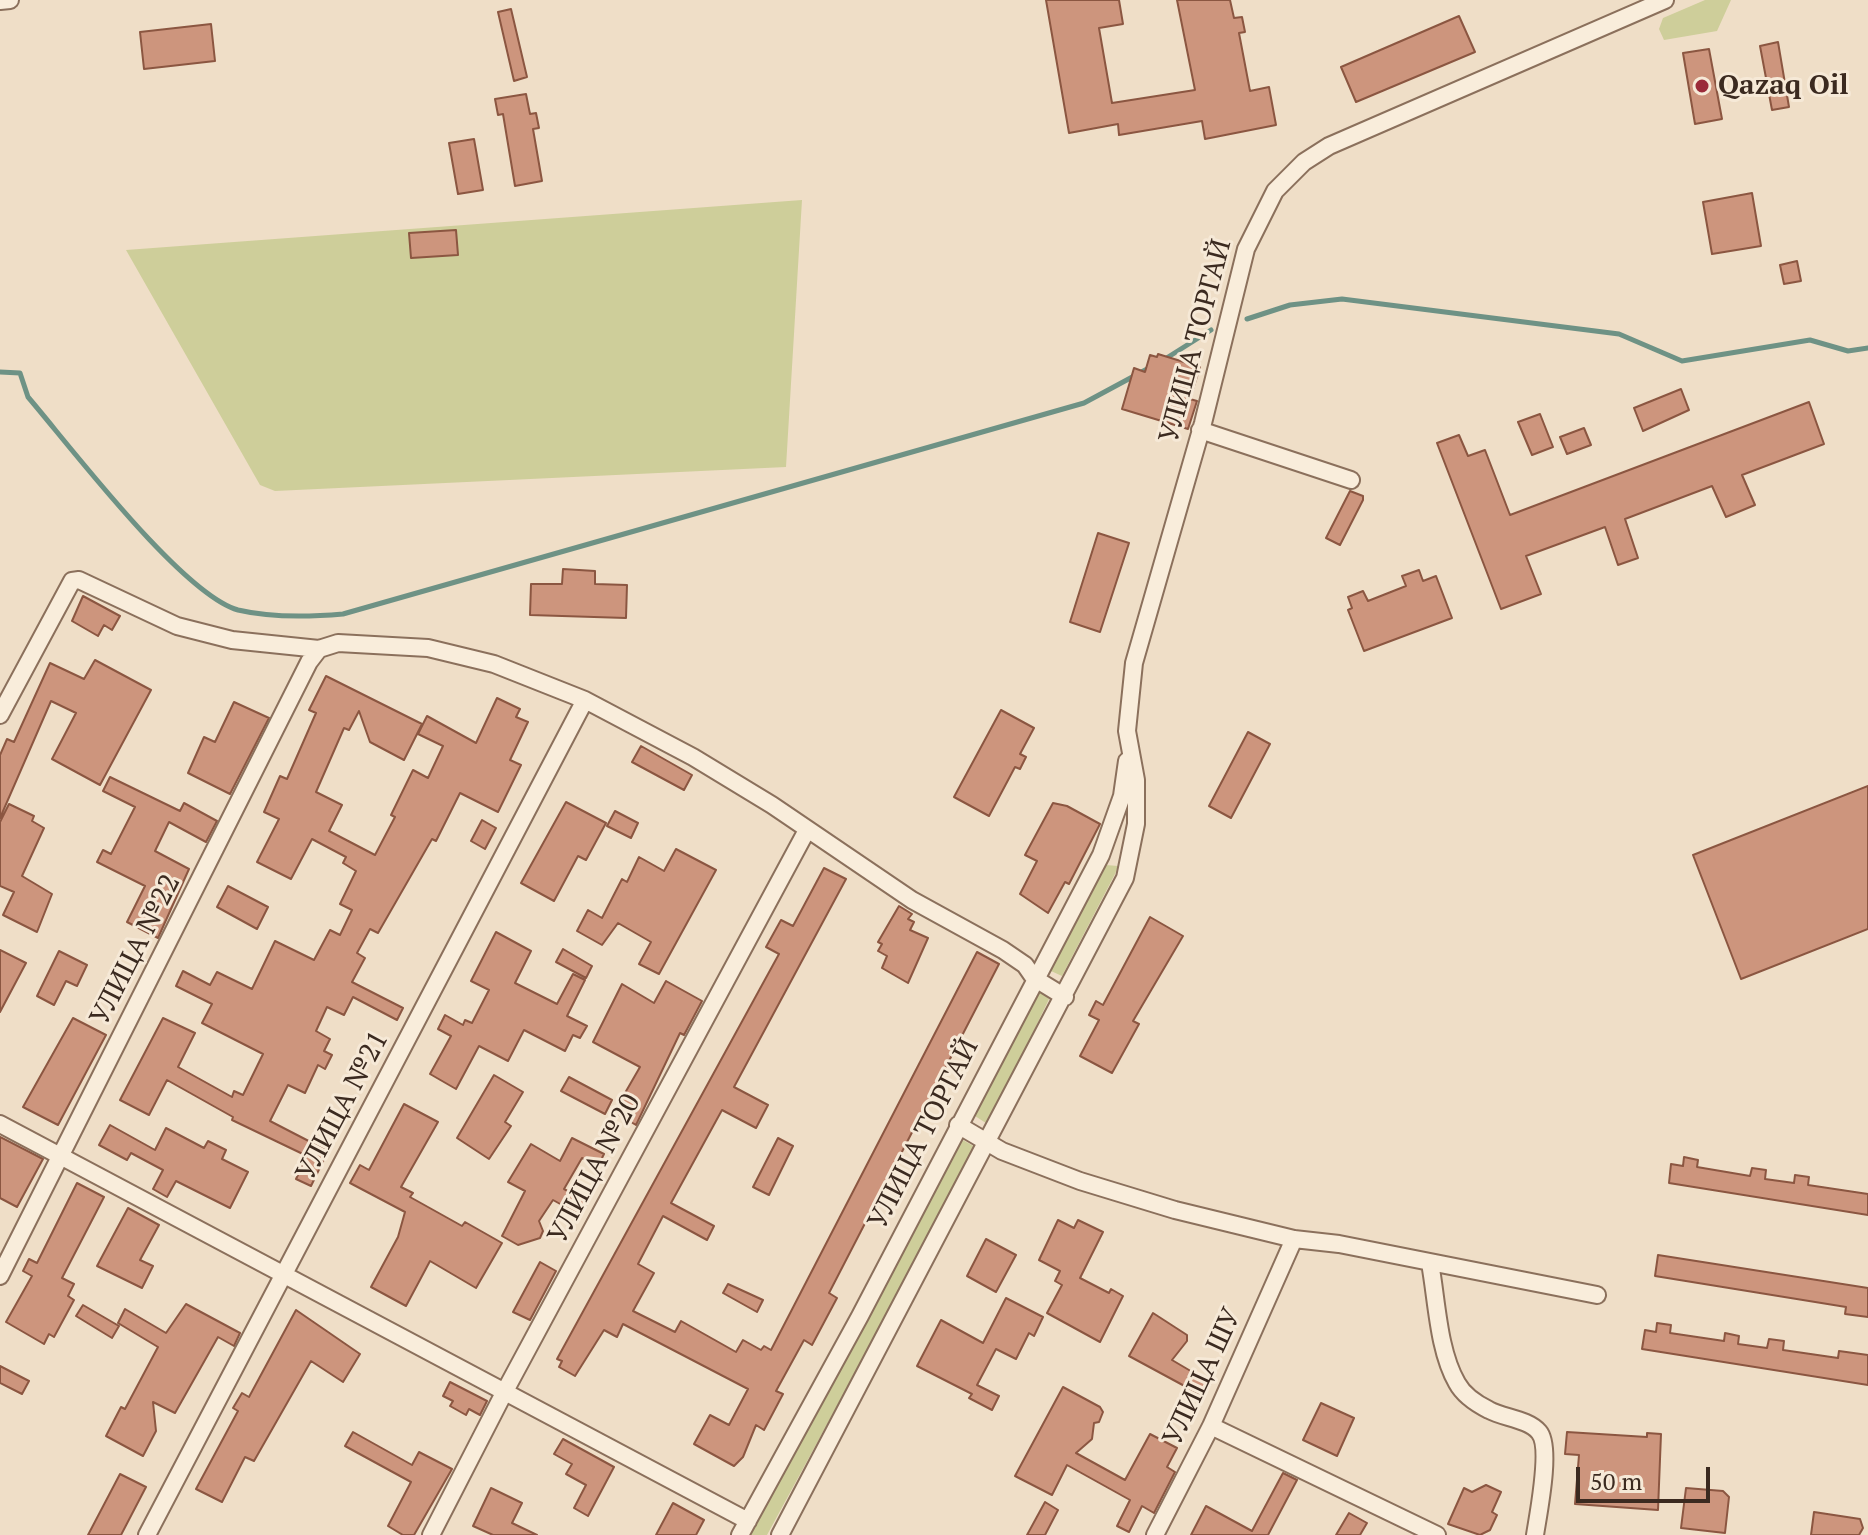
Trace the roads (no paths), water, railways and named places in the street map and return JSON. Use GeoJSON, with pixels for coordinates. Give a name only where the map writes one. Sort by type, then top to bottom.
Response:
{"type":"FeatureCollection","features":[{"type":"Feature","properties":{"kind":"street"},"geometry":{"type":"LineString","coordinates":[[0,1],[10,0]]}},
{"type":"Feature","properties":{"kind":"street","name":"УЛИЦА ТОРГАЙ"},"geometry":{"type":"LineString","coordinates":[[744,1528],[1112,831],[1122,796],[1129,747],[1129,693],[1134,663],[1200,430],[1246,249],[1257,221],[1288,175],[1341,140],[1665,0]]}},
{"type":"Feature","properties":{"kind":"street"},"geometry":{"type":"LineString","coordinates":[[1200,430],[1351,480]]}},
{"type":"Feature","properties":{"kind":"street"},"geometry":{"type":"LineString","coordinates":[[0,715],[65,589],[72,581],[79,580],[177,626],[232,640],[319,649],[338,643],[428,648],[494,664],[585,700],[693,757],[912,900],[1003,950],[1025,965],[1034,978],[1065,997]]}},
{"type":"Feature","properties":{"kind":"street","name":"УЛИЦА №22"},"geometry":{"type":"LineString","coordinates":[[0,1276],[309,662],[319,649]]}},
{"type":"Feature","properties":{"kind":"street","name":"УЛИЦА №21"},"geometry":{"type":"LineString","coordinates":[[147,1535],[585,700]]}},
{"type":"Feature","properties":{"kind":"street","name":"УЛИЦА ТОРГАЙ"},"geometry":{"type":"LineString","coordinates":[[780,1535],[1125,878],[1132,858],[1137,795],[1129,747]]}},
{"type":"Feature","properties":{"kind":"street","name":"УЛИЦА №20"},"geometry":{"type":"LineString","coordinates":[[431,1535],[505,1391],[807,830]]}},
{"type":"Feature","properties":{"kind":"street"},"geometry":{"type":"LineString","coordinates":[[0,1124],[505,1391],[744,1528]]}},
{"type":"Feature","properties":{"kind":"street"},"geometry":{"type":"LineString","coordinates":[[958,1125],[1002,1151],[1080,1181],[1175,1210],[1294,1239],[1339,1244],[1597,1295]]}},
{"type":"Feature","properties":{"kind":"street","name":"УЛИЦА ШУ"},"geometry":{"type":"LineString","coordinates":[[1155,1535],[1211,1426],[1294,1239]]}},
{"type":"Feature","properties":{"kind":"street"},"geometry":{"type":"LineString","coordinates":[[1430,1263],[1442,1331],[1457,1383],[1479,1405],[1502,1417],[1527,1423],[1541,1433],[1544,1448],[1535,1535]]}},
{"type":"Feature","properties":{"kind":"street"},"geometry":{"type":"LineString","coordinates":[[1211,1426],[1437,1535]]}},
{"type":"Feature","properties":{"kind":"waterway"},"geometry":{"type":"LineString","coordinates":[[1247,319],[1290,305],[1342,299],[1619,334],[1682,361],[1810,340],[1848,351],[1868,348]]}},
{"type":"Feature","properties":{"kind":"waterway"},"geometry":{"type":"LineString","coordinates":[[1165,359],[1211,330]]}},
{"type":"Feature","properties":{"kind":"waterway"},"geometry":{"type":"LineString","coordinates":[[0,372],[20,373],[28,397],[128,516],[187,577],[215,598],[238,610],[304,616],[343,614],[1084,403],[1149,368]]}},
{"type":"Feature","properties":{"kind":"place","name":"Qazaq Oil"},"geometry":{"type":"Point","coordinates":[1702,86]}}]}
